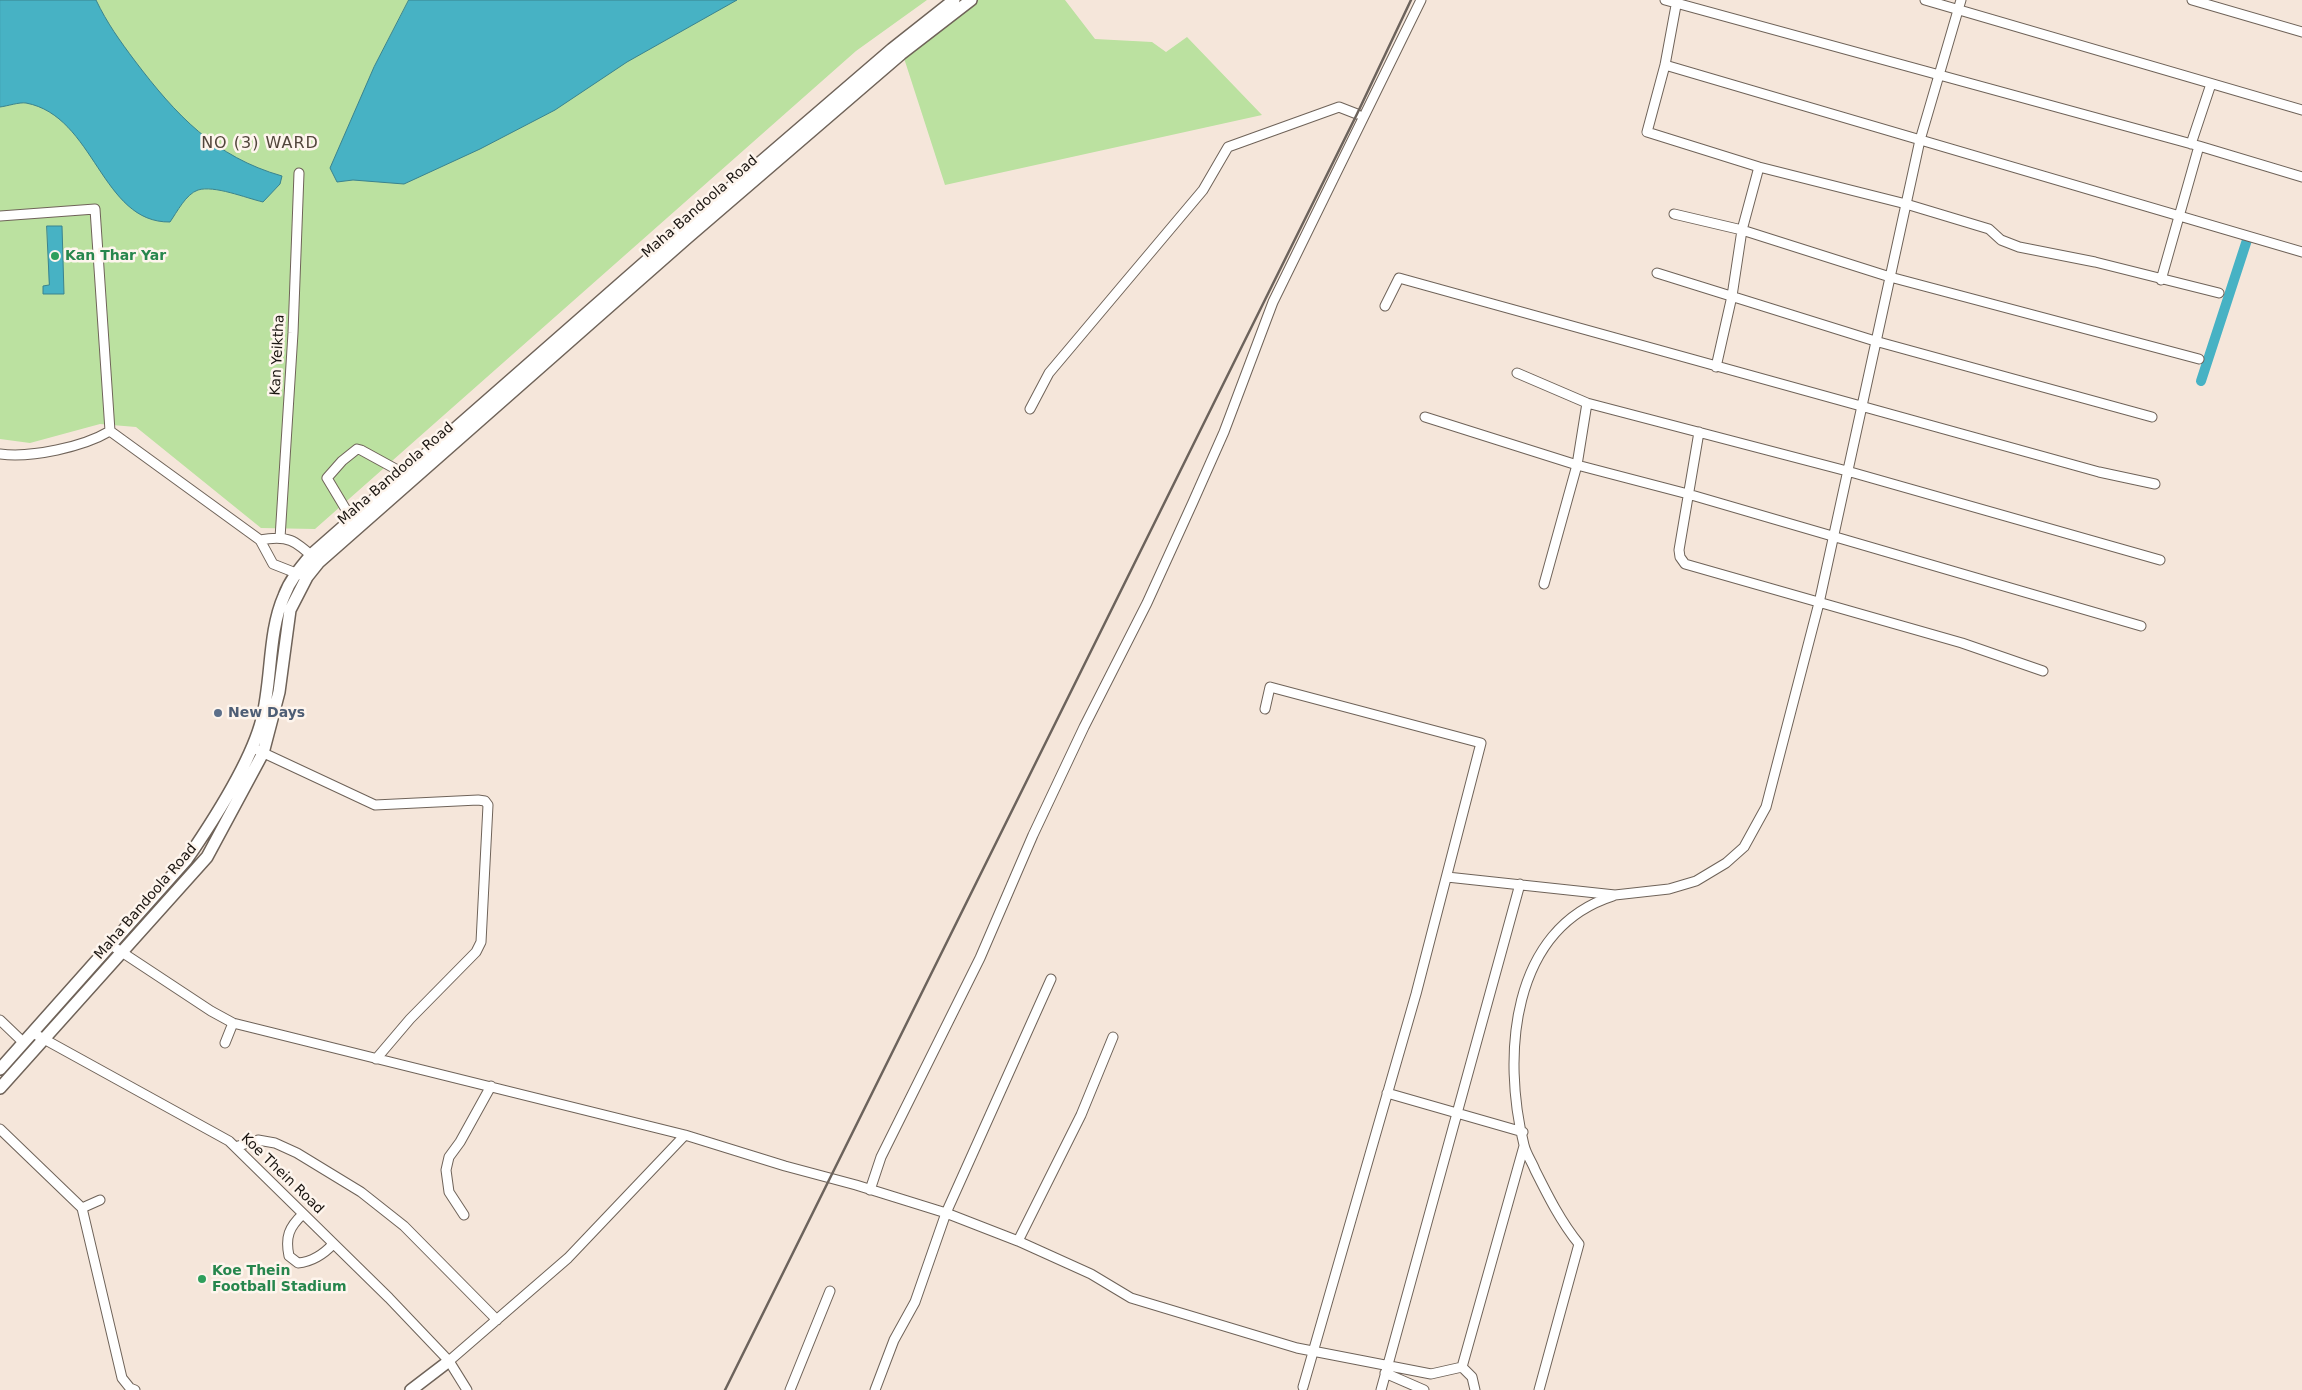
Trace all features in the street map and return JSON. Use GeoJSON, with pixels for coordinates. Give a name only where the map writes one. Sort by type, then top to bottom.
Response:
{"type":"FeatureCollection","features":[{"type":"Feature","properties":{"kind":"main road","name":"Maha Bandoola Road"},"geometry":{"type":"LineString","coordinates":[[0,1088],[207,857],[258,751],[280,605],[315,558],[351,518],[878,61],[954,0]]}},
{"type":"Feature","properties":{"kind":"main road","name":"Maha Bandoola Road"},"geometry":{"type":"LineString","coordinates":[[315,558],[901,54],[971,0]]}},
{"type":"Feature","properties":{"kind":"main road","name":"Maha Bandoola Road"},"geometry":{"type":"LineString","coordinates":[[0,1069],[186,859],[258,751]]}},
{"type":"Feature","properties":{"kind":"main road"},"geometry":{"type":"LineString","coordinates":[[411,1390],[450,1361]]}},
{"type":"Feature","properties":{"kind":"street"},"geometry":{"type":"LineString","coordinates":[[870,1190],[881,1157],[980,958],[1033,836],[1084,727],[1147,603],[1193,502],[1224,432],[1273,302],[1421,0]]}},
{"type":"Feature","properties":{"kind":"street"},"geometry":{"type":"LineString","coordinates":[[1665,0],[2195,145],[2302,177]]}},
{"type":"Feature","properties":{"kind":"street"},"geometry":{"type":"LineString","coordinates":[[1924,0],[2302,110]]}},
{"type":"Feature","properties":{"kind":"street"},"geometry":{"type":"LineString","coordinates":[[1462,1368],[1524,1146],[1514,1079],[1514,1044],[1524,988],[1538,957],[1567,922],[1594,902],[1615,895],[1669,889],[1696,881],[1726,863],[1744,847],[1766,807],[1819,603],[1920,140],[1961,0]]}},
{"type":"Feature","properties":{"kind":"street"},"geometry":{"type":"LineString","coordinates":[[2192,0],[2302,32]]}},
{"type":"Feature","properties":{"kind":"street"},"geometry":{"type":"LineString","coordinates":[[1676,2],[1665,65],[1647,132],[1759,167],[1906,204],[1989,229],[2001,240],[2019,247],[2095,262],[2160,280],[2220,293]]}},
{"type":"Feature","properties":{"kind":"street"},"geometry":{"type":"LineString","coordinates":[[1665,65],[2178,214],[2302,252]]}},
{"type":"Feature","properties":{"kind":"street"},"geometry":{"type":"LineString","coordinates":[[2160,280],[2211,84]]}},
{"type":"Feature","properties":{"kind":"street"},"geometry":{"type":"LineString","coordinates":[[1030,409],[1049,373],[1203,190],[1228,147],[1339,107],[1357,114]]}},
{"type":"Feature","properties":{"kind":"street"},"geometry":{"type":"LineString","coordinates":[[1716,366],[1732,296],[1742,230],[1759,167]]}},
{"type":"Feature","properties":{"kind":"street","name":"Kan Yeiktha"},"geometry":{"type":"LineString","coordinates":[[280,538],[293,333],[299,173]]}},
{"type":"Feature","properties":{"kind":"street"},"geometry":{"type":"LineString","coordinates":[[0,216],[95,209],[110,431]]}},
{"type":"Feature","properties":{"kind":"street"},"geometry":{"type":"LineString","coordinates":[[1674,214],[1742,230],[1890,277],[2199,359]]}},
{"type":"Feature","properties":{"kind":"street"},"geometry":{"type":"LineString","coordinates":[[1657,273],[1875,341],[2152,418]]}},
{"type":"Feature","properties":{"kind":"street"},"geometry":{"type":"LineString","coordinates":[[1385,306],[1400,278],[2099,472],[2155,484]]}},
{"type":"Feature","properties":{"kind":"street"},"geometry":{"type":"LineString","coordinates":[[1517,373],[1588,402],[1847,471],[2160,560]]}},
{"type":"Feature","properties":{"kind":"street"},"geometry":{"type":"LineString","coordinates":[[1544,584],[1577,465],[1588,402]]}},
{"type":"Feature","properties":{"kind":"street"},"geometry":{"type":"LineString","coordinates":[[1424,417],[1577,465],[1688,494],[2141,626]]}},
{"type":"Feature","properties":{"kind":"street"},"geometry":{"type":"LineString","coordinates":[[0,454],[14,455],[94,441],[110,431]]}},
{"type":"Feature","properties":{"kind":"street"},"geometry":{"type":"LineString","coordinates":[[110,431],[260,540],[273,564],[301,575]]}},
{"type":"Feature","properties":{"kind":"street"},"geometry":{"type":"LineString","coordinates":[[1698,432],[1679,550],[1680,557],[1685,564],[1962,643],[2043,671]]}},
{"type":"Feature","properties":{"kind":"street"},"geometry":{"type":"LineString","coordinates":[[351,518],[327,478],[342,461],[357,449],[403,474]]}},
{"type":"Feature","properties":{"kind":"street"},"geometry":{"type":"LineString","coordinates":[[260,540],[280,538],[299,543],[315,558]]}},
{"type":"Feature","properties":{"kind":"street"},"geometry":{"type":"LineString","coordinates":[[1265,709],[1270,687],[1481,743],[1448,877],[1303,1387]]}},
{"type":"Feature","properties":{"kind":"street"},"geometry":{"type":"LineString","coordinates":[[258,751],[375,806],[478,800],[486,801],[488,805],[481,942],[476,952],[410,1019],[376,1059]]}},
{"type":"Feature","properties":{"kind":"street"},"geometry":{"type":"LineString","coordinates":[[1448,877],[1615,895]]}},
{"type":"Feature","properties":{"kind":"street"},"geometry":{"type":"LineString","coordinates":[[1381,1390],[1520,884]]}},
{"type":"Feature","properties":{"kind":"street"},"geometry":{"type":"LineString","coordinates":[[111,945],[211,1011],[233,1023],[685,1135],[946,1213],[1018,1241],[1091,1274],[1131,1298],[1313,1352],[1386,1369],[1431,1374],[1462,1368]]}},
{"type":"Feature","properties":{"kind":"street"},"geometry":{"type":"LineString","coordinates":[[875,1390],[894,1340],[915,1302],[946,1213],[1051,979]]}},
{"type":"Feature","properties":{"kind":"street"},"geometry":{"type":"LineString","coordinates":[[0,1020],[24,1043]]}},
{"type":"Feature","properties":{"kind":"street"},"geometry":{"type":"LineString","coordinates":[[225,1043],[233,1023]]}},
{"type":"Feature","properties":{"kind":"street","name":"Koe Thein Road"},"geometry":{"type":"LineString","coordinates":[[33,1033],[228,1141],[450,1361],[467,1390]]}},
{"type":"Feature","properties":{"kind":"street"},"geometry":{"type":"LineString","coordinates":[[1018,1241],[1082,1115],[1113,1037]]}},
{"type":"Feature","properties":{"kind":"street"},"geometry":{"type":"LineString","coordinates":[[464,1215],[449,1192],[446,1170],[449,1157],[460,1142],[491,1086]]}},
{"type":"Feature","properties":{"kind":"street"},"geometry":{"type":"LineString","coordinates":[[1388,1093],[1523,1132]]}},
{"type":"Feature","properties":{"kind":"street"},"geometry":{"type":"LineString","coordinates":[[0,1129],[82,1208],[122,1378],[130,1388],[135,1390]]}},
{"type":"Feature","properties":{"kind":"street"},"geometry":{"type":"LineString","coordinates":[[450,1361],[568,1258],[685,1135]]}},
{"type":"Feature","properties":{"kind":"street"},"geometry":{"type":"LineString","coordinates":[[234,1147],[258,1140],[275,1143],[297,1153],[361,1192],[404,1226],[497,1320]]}},
{"type":"Feature","properties":{"kind":"street"},"geometry":{"type":"LineString","coordinates":[[1524,1146],[1564,1225],[1579,1244],[1539,1390]]}},
{"type":"Feature","properties":{"kind":"street"},"geometry":{"type":"LineString","coordinates":[[82,1208],[100,1200]]}},
{"type":"Feature","properties":{"kind":"street"},"geometry":{"type":"LineString","coordinates":[[303,1214],[288,1232],[286,1243],[289,1256],[298,1263],[306,1262],[326,1252],[333,1244]]}},
{"type":"Feature","properties":{"kind":"street"},"geometry":{"type":"LineString","coordinates":[[790,1390],[830,1292]]}},
{"type":"Feature","properties":{"kind":"street"},"geometry":{"type":"LineString","coordinates":[[1462,1368],[1472,1377],[1475,1390]]}},
{"type":"Feature","properties":{"kind":"street"},"geometry":{"type":"LineString","coordinates":[[1386,1369],[1402,1380],[1424,1390]]}},
{"type":"Feature","properties":{"kind":"street"},"geometry":{"type":"LineString","coordinates":[[1399,1390],[1402,1380]]}},
{"type":"Feature","properties":{"kind":"green space"},"geometry":{"type":"Polygon","coordinates":[[[0,0],[927,0],[856,51],[315,529],[261,528],[136,427],[100,424],[30,443],[0,439],[0,0]]]}},
{"type":"Feature","properties":{"kind":"green space"},"geometry":{"type":"Polygon","coordinates":[[[974,0],[1065,0],[1095,39],[1152,42],[1166,52],[1187,37],[1262,115],[945,185],[902,52],[974,0]]]}},
{"type":"Feature","properties":{"kind":"water"},"geometry":{"type":"Polygon","coordinates":[[[0,0],[96,0],[129,54],[150,81],[182,116],[217,146],[237,158],[282,176],[280,184],[263,202],[213,189],[198,190],[186,199],[170,222],[147,218],[128,206],[112,188],[68,127],[49,112],[26,103],[0,107],[0,0]]]}},
{"type":"Feature","properties":{"kind":"water"},"geometry":{"type":"Polygon","coordinates":[[[409,0],[737,0],[627,62],[555,110],[480,149],[404,184],[353,180],[337,182],[330,168],[374,67],[409,0]]]}},
{"type":"Feature","properties":{"kind":"water","name":"Kan Thar Yar"},"geometry":{"type":"Polygon","coordinates":[[[47,226],[62,226],[64,294],[43,294],[43,286],[49,285],[47,226]]]}},
{"type":"Feature","properties":{"kind":"waterway"},"geometry":{"type":"LineString","coordinates":[[2201,381],[2247,240]]}},
{"type":"Feature","properties":{"kind":"railway"},"geometry":{"type":"LineString","coordinates":[[725,1390],[1357,114],[1411,0]]}},
{"type":"Feature","properties":{"kind":"place","name":"Kan Thar Yar"},"geometry":{"type":"Point","coordinates":[55,256]}},
{"type":"Feature","properties":{"kind":"place","name":"New Days"},"geometry":{"type":"Point","coordinates":[218,713]}},
{"type":"Feature","properties":{"kind":"place","name":"Koe Thein Football Stadium"},"geometry":{"type":"Point","coordinates":[202,1279]}},
{"type":"Feature","properties":{"kind":"district","name":"NO (3) WARD"},"geometry":{"type":"Point","coordinates":[260,144]}}]}
